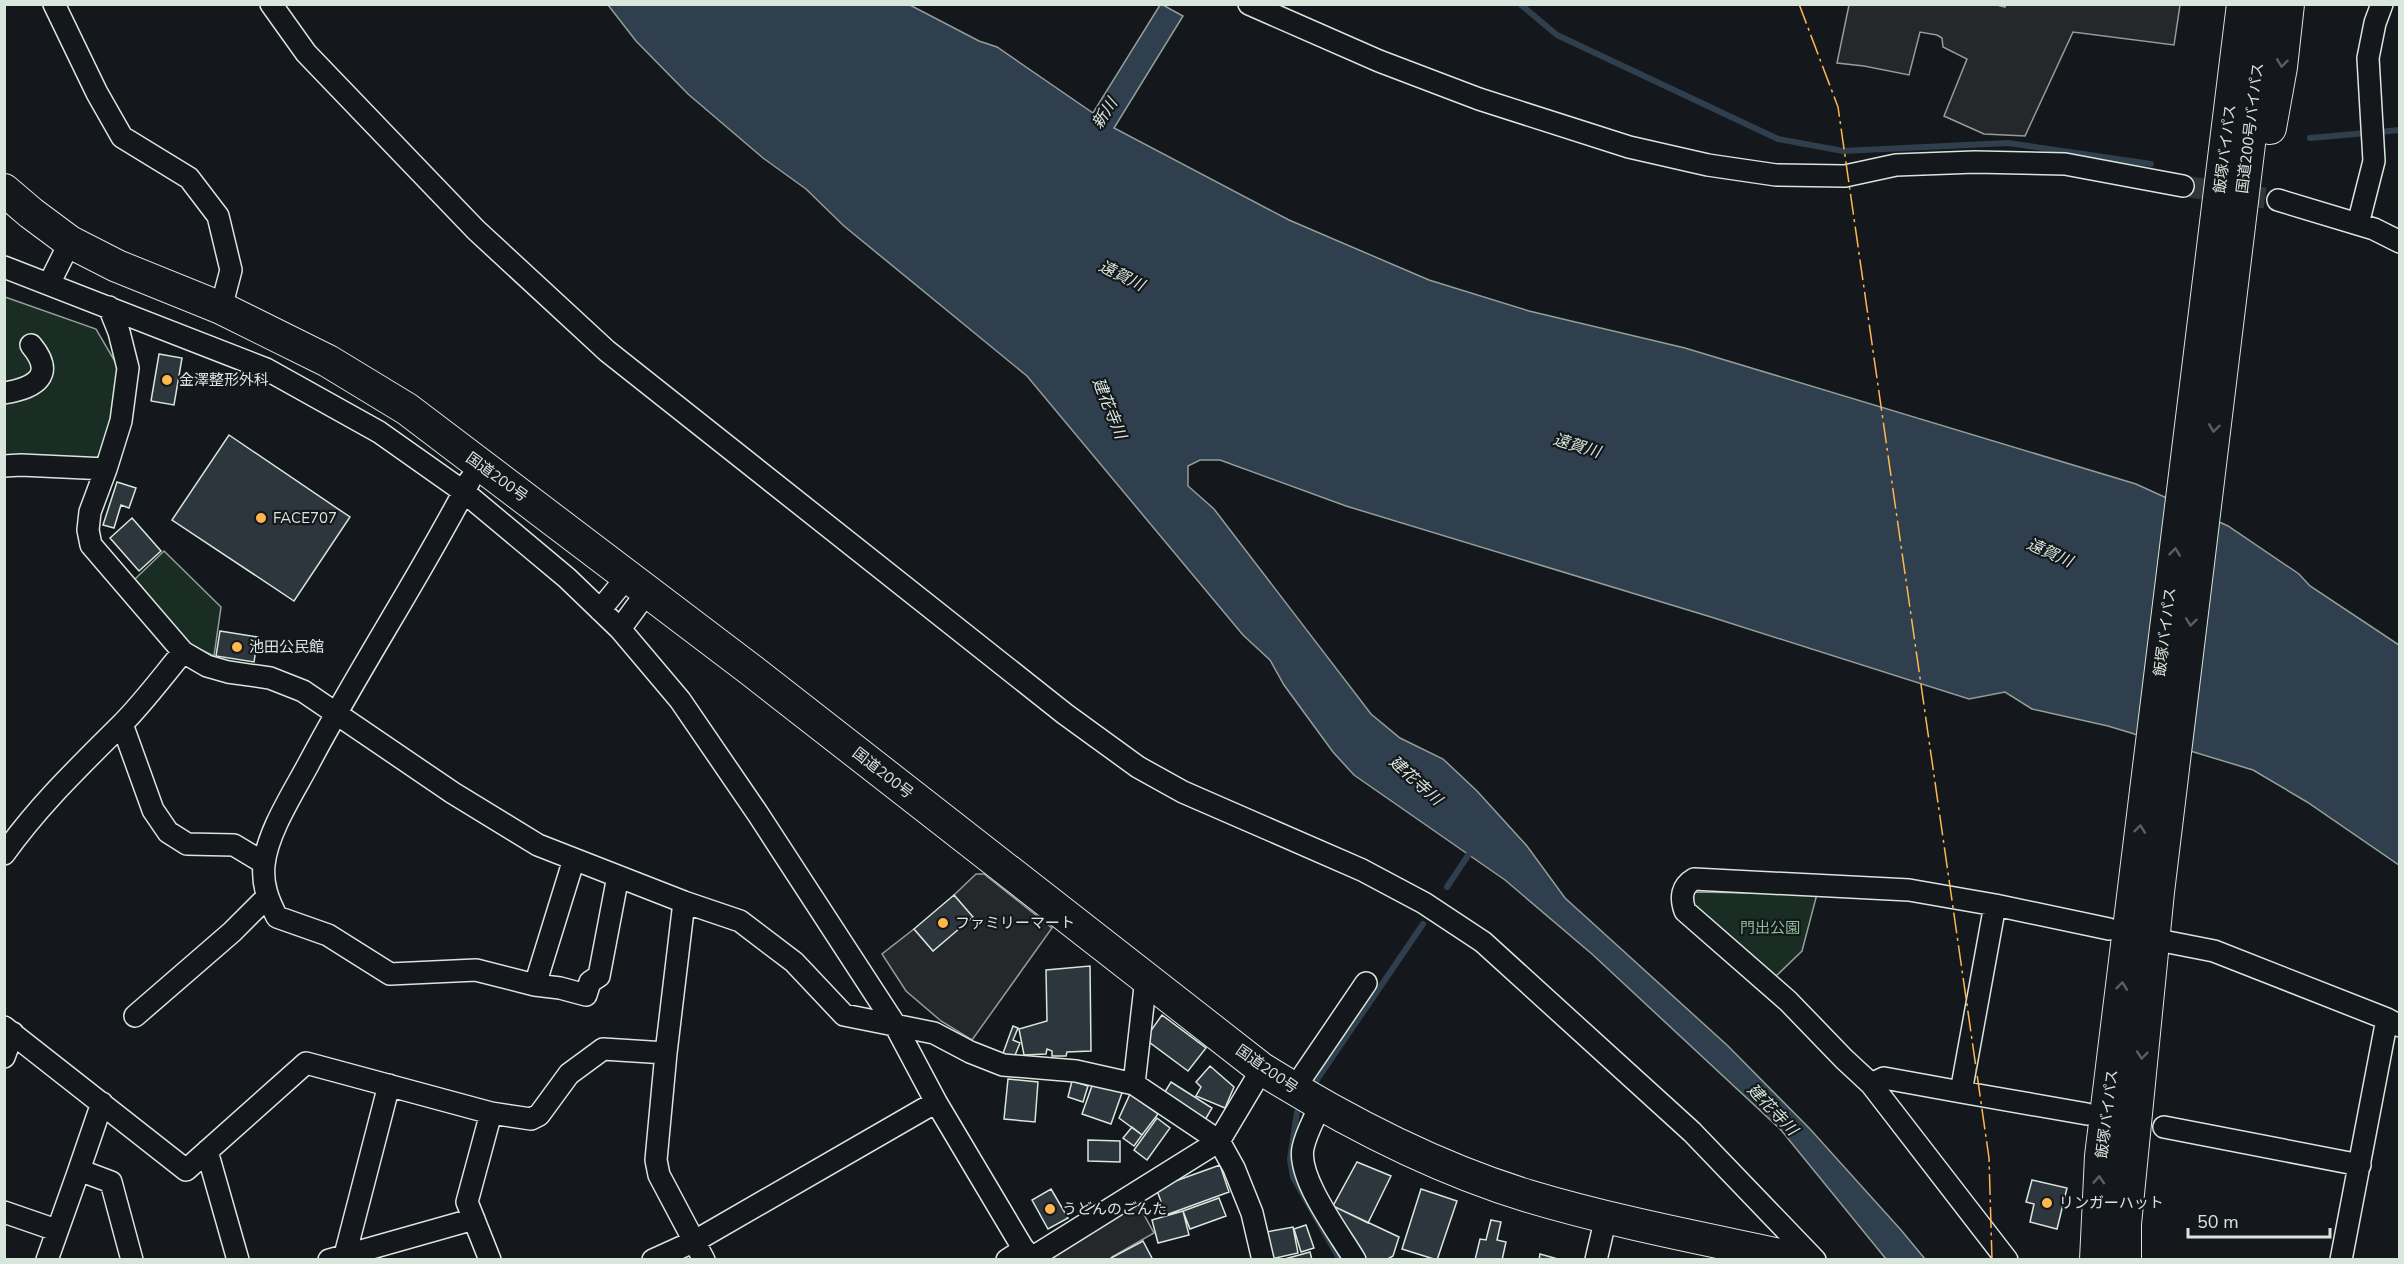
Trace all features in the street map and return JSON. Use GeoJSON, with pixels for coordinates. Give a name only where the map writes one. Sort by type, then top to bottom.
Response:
{"type":"FeatureCollection","features":[{"type":"Feature","properties":{"kind":"highway"},"geometry":{"type":"LineString","coordinates":[[2222,4],[2211,89],[2224,249]]}},
{"type":"Feature","properties":{"kind":"highway","name":"飯塚バイパス"},"geometry":{"type":"LineString","coordinates":[[2096,1260],[2101,1156],[2146,890],[2224,249],[2242,4]]}},
{"type":"Feature","properties":{"kind":"highway","name":"国道200号バイパス"},"geometry":{"type":"LineString","coordinates":[[2224,249],[2266,4]]}},
{"type":"Feature","properties":{"kind":"highway"},"geometry":{"type":"LineString","coordinates":[[2224,249],[2281,67],[2288,4]]}},
{"type":"Feature","properties":{"kind":"highway","name":"国道200号"},"geometry":{"type":"LineString","coordinates":[[4,190],[70,242],[117,266],[221,308],[328,361],[407,409],[751,670],[1262,1069],[1307,1097],[1397,1145],[1526,1195],[1606,1217],[1803,1260]]}},
{"type":"Feature","properties":{"kind":"highway","name":"飯塚バイパス"},"geometry":{"type":"LineString","coordinates":[[2125,1260],[2125,1224],[2146,890]]}},
{"type":"Feature","properties":{"kind":"street"},"geometry":{"type":"LineString","coordinates":[[54,4],[122,137],[189,178],[218,216],[231,270],[221,308]]}},
{"type":"Feature","properties":{"kind":"street"},"geometry":{"type":"LineString","coordinates":[[271,4],[306,53],[476,230],[607,351],[1065,714],[1138,767],[1183,792],[1362,870],[1424,903],[1483,942],[1692,1132],[1815,1260]]}},
{"type":"Feature","properties":{"kind":"street"},"geometry":{"type":"LineString","coordinates":[[1250,4],[1379,61],[1479,99],[1629,147],[1708,165],[1776,175],[1845,176],[1896,165],[1975,162],[2065,164],[2183,186]]}},
{"type":"Feature","properties":{"kind":"street"},"geometry":{"type":"LineString","coordinates":[[2358,224],[2374,161],[2368,58],[2375,23],[2382,4]]}},
{"type":"Feature","properties":{"kind":"street"},"geometry":{"type":"LineString","coordinates":[[2278,200],[2374,229],[2400,242]]}},
{"type":"Feature","properties":{"kind":"street"},"geometry":{"type":"LineString","coordinates":[[49,284],[70,242]]}},
{"type":"Feature","properties":{"kind":"street"},"geometry":{"type":"LineString","coordinates":[[4,267],[266,369],[379,432],[464,492],[567,578],[620,629],[680,700],[758,814],[894,1023],[1023,1257],[1219,1141],[1262,1069]]}},
{"type":"Feature","properties":{"kind":"street"},"geometry":{"type":"LineString","coordinates":[[109,307],[119,332],[128,368],[121,421],[90,512],[88,530],[91,546],[183,652],[207,666],[228,672],[270,678],[303,691],[453,793],[538,845],[684,902],[740,921],[794,962],[844,1014],[934,1033],[970,1052],[1003,1065],[1076,1071],[1134,1084],[1219,1141],[1234,1168],[1252,1213],[1263,1260]]}},
{"type":"Feature","properties":{"kind":"street"},"geometry":{"type":"LineString","coordinates":[[4,393],[21,390],[40,376],[44,367],[41,358],[31,345]]}},
{"type":"Feature","properties":{"kind":"street"},"geometry":{"type":"LineString","coordinates":[[479,463],[335,713],[282,814],[264,863],[267,897],[277,917],[328,935],[390,974],[476,970],[586,995],[590,982],[599,976],[618,876]]}},
{"type":"Feature","properties":{"kind":"street"},"geometry":{"type":"LineString","coordinates":[[4,466],[106,469]]}},
{"type":"Feature","properties":{"kind":"street"},"geometry":{"type":"LineString","coordinates":[[600,610],[637,584]]}},
{"type":"Feature","properties":{"kind":"street"},"geometry":{"type":"LineString","coordinates":[[620,629],[637,584]]}},
{"type":"Feature","properties":{"kind":"street"},"geometry":{"type":"LineString","coordinates":[[4,854],[30,818],[80,764],[122,724],[183,652]]}},
{"type":"Feature","properties":{"kind":"street"},"geometry":{"type":"LineString","coordinates":[[122,724],[153,810],[168,832],[188,844],[234,845],[264,863]]}},
{"type":"Feature","properties":{"kind":"street"},"geometry":{"type":"LineString","coordinates":[[535,985],[574,859]]}},
{"type":"Feature","properties":{"kind":"street"},"geometry":{"type":"LineString","coordinates":[[2007,1260],[1871,1084],[1788,1001],[1685,910],[1682,897],[1687,883],[1694,879],[1909,890],[1995,904],[2109,929]]}},
{"type":"Feature","properties":{"kind":"street"},"geometry":{"type":"LineString","coordinates":[[135,1016],[232,932],[267,897]]}},
{"type":"Feature","properties":{"kind":"street"},"geometry":{"type":"LineString","coordinates":[[684,902],[656,1160],[659,1175],[700,1250]]}},
{"type":"Feature","properties":{"kind":"street"},"geometry":{"type":"LineString","coordinates":[[1961,1092],[1995,904]]}},
{"type":"Feature","properties":{"kind":"street"},"geometry":{"type":"LineString","coordinates":[[2168,942],[2214,951],[2393,1022],[2341,1260]]}},
{"type":"Feature","properties":{"kind":"street"},"geometry":{"type":"LineString","coordinates":[[1134,1084],[1146,978]]}},
{"type":"Feature","properties":{"kind":"street"},"geometry":{"type":"LineString","coordinates":[[1354,1260],[1316,1194],[1302,1164],[1307,1097],[1366,983]]}},
{"type":"Feature","properties":{"kind":"street"},"geometry":{"type":"LineString","coordinates":[[4,1057],[9,1030],[186,1170],[306,1063],[490,1113],[531,1119],[539,1115],[569,1074],[603,1049],[666,1053]]}},
{"type":"Feature","properties":{"kind":"street"},"geometry":{"type":"LineString","coordinates":[[1871,1084],[1884,1078],[2087,1114]]}},
{"type":"Feature","properties":{"kind":"street"},"geometry":{"type":"LineString","coordinates":[[337,1257],[389,1085]]}},
{"type":"Feature","properties":{"kind":"street"},"geometry":{"type":"LineString","coordinates":[[653,1260],[700,1250],[936,1102]]}},
{"type":"Feature","properties":{"kind":"street"},"geometry":{"type":"LineString","coordinates":[[47,1260],[102,1103]]}},
{"type":"Feature","properties":{"kind":"street"},"geometry":{"type":"LineString","coordinates":[[490,1113],[467,1202],[490,1260]]}},
{"type":"Feature","properties":{"kind":"street"},"geometry":{"type":"LineString","coordinates":[[2164,1127],[2360,1165]]}},
{"type":"Feature","properties":{"kind":"street"},"geometry":{"type":"LineString","coordinates":[[207,1151],[238,1260]]}},
{"type":"Feature","properties":{"kind":"street"},"geometry":{"type":"LineString","coordinates":[[79,1170],[111,1182],[132,1260]]}},
{"type":"Feature","properties":{"kind":"street"},"geometry":{"type":"LineString","coordinates":[[4,1212],[56,1230]]}},
{"type":"Feature","properties":{"kind":"street"},"geometry":{"type":"LineString","coordinates":[[1596,1260],[1606,1217]]}},
{"type":"Feature","properties":{"kind":"street"},"geometry":{"type":"LineString","coordinates":[[337,1257],[474,1219]]}},
{"type":"Feature","properties":{"kind":"green space"},"geometry":{"type":"Polygon","coordinates":[[[5,297],[96,329],[120,370],[118,413],[100,460],[5,460],[5,297]]]}},
{"type":"Feature","properties":{"kind":"green space"},"geometry":{"type":"Polygon","coordinates":[[[164,551],[221,607],[214,656],[189,644],[135,579],[164,551]]]}},
{"type":"Feature","properties":{"kind":"green space","name":"門出公園"},"geometry":{"type":"Polygon","coordinates":[[[1693,892],[1817,894],[1802,951],[1774,978],[1692,909],[1693,892]]]}},
{"type":"Feature","properties":{"kind":"shaded area"},"geometry":{"type":"Polygon","coordinates":[[[2006,4],[2180,5],[2174,45],[2073,32],[2025,136],[1984,134],[1944,116],[1967,59],[1943,47],[1942,38],[1937,35],[1920,32],[1909,75],[1837,63],[1849,5],[1997,5],[2005,7],[2006,4]]]}},
{"type":"Feature","properties":{"kind":"shaded area"},"geometry":{"type":"Polygon","coordinates":[[[976,874],[984,874],[1052,928],[972,1040],[941,1021],[906,991],[882,954],[914,929],[933,951],[972,917],[954,895],[976,874]]]}},
{"type":"Feature","properties":{"kind":"shaded area"},"geometry":{"type":"Polygon","coordinates":[[[1136,1200],[1154,1233],[1112,1259],[1049,1260],[1136,1200]]]}},
{"type":"Feature","properties":{"kind":"water"},"geometry":{"type":"Polygon","coordinates":[[[608,5],[910,5],[979,41],[997,47],[1093,113],[1160,5],[1163,5],[1183,16],[1114,128],[1289,220],[1429,280],[1529,311],[1685,348],[2136,484],[2228,526],[2299,574],[2310,586],[2399,645],[2399,865],[2307,802],[2253,770],[2108,726],[2032,709],[2005,692],[1969,699],[1711,617],[1346,506],[1220,460],[1200,460],[1188,466],[1188,486],[1214,509],[1371,714],[1400,738],[1443,759],[1477,791],[1527,846],[1565,898],[1728,1046],[1810,1129],[1925,1259],[1886,1259],[1781,1130],[1592,954],[1505,880],[1354,775],[1333,752],[1284,685],[1270,660],[1243,635],[1027,376],[844,226],[806,189],[763,158],[688,94],[636,41],[608,5]]]}},
{"type":"Feature","properties":{"kind":"building","name":"金澤整形外科"},"geometry":{"type":"Polygon","coordinates":[[[159,354],[182,358],[174,405],[151,401],[159,354]]]}},
{"type":"Feature","properties":{"kind":"building","name":"FACE707"},"geometry":{"type":"Polygon","coordinates":[[[229,435],[350,517],[294,601],[172,520],[229,435]]]}},
{"type":"Feature","properties":{"kind":"building"},"geometry":{"type":"Polygon","coordinates":[[[117,482],[136,488],[129,508],[121,505],[114,528],[103,525],[117,482]]]}},
{"type":"Feature","properties":{"kind":"building"},"geometry":{"type":"Polygon","coordinates":[[[132,518],[161,551],[139,571],[110,538],[132,518]]]}},
{"type":"Feature","properties":{"kind":"building","name":"池田公民館"},"geometry":{"type":"Polygon","coordinates":[[[220,631],[258,637],[254,662],[216,656],[220,631]]]}},
{"type":"Feature","properties":{"kind":"building","name":"ファミリーマート"},"geometry":{"type":"Polygon","coordinates":[[[954,895],[973,917],[933,951],[914,929],[954,895]]]}},
{"type":"Feature","properties":{"kind":"building"},"geometry":{"type":"Polygon","coordinates":[[[1090,966],[1091,1051],[1067,1052],[1066,1056],[1052,1056],[1052,1051],[1047,1049],[1046,1054],[1024,1055],[1019,1029],[1047,1021],[1046,970],[1090,966]]]}},
{"type":"Feature","properties":{"kind":"building"},"geometry":{"type":"Polygon","coordinates":[[[1162,1015],[1206,1048],[1188,1071],[1145,1039],[1162,1015]]]}},
{"type":"Feature","properties":{"kind":"building"},"geometry":{"type":"Polygon","coordinates":[[[1013,1026],[1018,1028],[1013,1040],[1020,1043],[1013,1060],[1002,1056],[1013,1026]]]}},
{"type":"Feature","properties":{"kind":"building"},"geometry":{"type":"Polygon","coordinates":[[[1210,1066],[1234,1087],[1225,1108],[1196,1096],[1201,1087],[1196,1082],[1210,1066]]]}},
{"type":"Feature","properties":{"kind":"building"},"geometry":{"type":"Polygon","coordinates":[[[1008,1079],[1038,1082],[1035,1122],[1004,1119],[1008,1079]]]}},
{"type":"Feature","properties":{"kind":"building"},"geometry":{"type":"Polygon","coordinates":[[[1072,1081],[1088,1086],[1083,1102],[1068,1097],[1072,1081]]]}},
{"type":"Feature","properties":{"kind":"building"},"geometry":{"type":"Polygon","coordinates":[[[1171,1082],[1212,1108],[1205,1120],[1163,1095],[1171,1082]]]}},
{"type":"Feature","properties":{"kind":"building"},"geometry":{"type":"Polygon","coordinates":[[[1093,1083],[1123,1090],[1111,1124],[1082,1114],[1093,1083]]]}},
{"type":"Feature","properties":{"kind":"building"},"geometry":{"type":"Polygon","coordinates":[[[1130,1094],[1158,1114],[1142,1135],[1119,1118],[1130,1094]]]}},
{"type":"Feature","properties":{"kind":"building"},"geometry":{"type":"Polygon","coordinates":[[[1157,1118],[1170,1128],[1147,1160],[1134,1150],[1157,1118]]]}},
{"type":"Feature","properties":{"kind":"building"},"geometry":{"type":"Polygon","coordinates":[[[1132,1127],[1142,1135],[1134,1146],[1123,1138],[1132,1127]]]}},
{"type":"Feature","properties":{"kind":"building"},"geometry":{"type":"Polygon","coordinates":[[[1088,1140],[1120,1141],[1120,1162],[1088,1161],[1088,1140]]]}},
{"type":"Feature","properties":{"kind":"building"},"geometry":{"type":"Polygon","coordinates":[[[1357,1162],[1391,1176],[1368,1223],[1333,1206],[1357,1162]]]}},
{"type":"Feature","properties":{"kind":"building"},"geometry":{"type":"Polygon","coordinates":[[[1220,1165],[1229,1192],[1166,1215],[1156,1188],[1220,1165]]]}},
{"type":"Feature","properties":{"kind":"building","name":"リンガーハット"},"geometry":{"type":"Polygon","coordinates":[[[2032,1180],[2067,1188],[2057,1229],[2030,1222],[2034,1204],[2026,1202],[2032,1180]]]}},
{"type":"Feature","properties":{"kind":"building","name":"うどんのごんた"},"geometry":{"type":"Polygon","coordinates":[[[1051,1189],[1068,1218],[1048,1229],[1032,1200],[1051,1189]]]}},
{"type":"Feature","properties":{"kind":"building"},"geometry":{"type":"Polygon","coordinates":[[[1421,1189],[1457,1201],[1437,1260],[1402,1249],[1421,1189]]]}},
{"type":"Feature","properties":{"kind":"building"},"geometry":{"type":"Polygon","coordinates":[[[1219,1198],[1226,1216],[1190,1229],[1183,1211],[1219,1198]]]}},
{"type":"Feature","properties":{"kind":"building"},"geometry":{"type":"Polygon","coordinates":[[[1333,1206],[1399,1237],[1393,1256],[1386,1260],[1361,1260],[1333,1206]]]}},
{"type":"Feature","properties":{"kind":"building"},"geometry":{"type":"Polygon","coordinates":[[[1183,1211],[1189,1235],[1158,1243],[1152,1220],[1183,1211]]]}},
{"type":"Feature","properties":{"kind":"building"},"geometry":{"type":"Polygon","coordinates":[[[1491,1220],[1501,1222],[1497,1240],[1506,1242],[1502,1260],[1475,1260],[1480,1239],[1486,1240],[1491,1220]]]}},
{"type":"Feature","properties":{"kind":"building"},"geometry":{"type":"Polygon","coordinates":[[[1306,1225],[1314,1248],[1301,1252],[1294,1229],[1306,1225]]]}},
{"type":"Feature","properties":{"kind":"building"},"geometry":{"type":"Polygon","coordinates":[[[1293,1227],[1298,1253],[1267,1260],[1261,1233],[1293,1227]]]}},
{"type":"Feature","properties":{"kind":"building"},"geometry":{"type":"Polygon","coordinates":[[[1143,1241],[1153,1260],[1112,1260],[1111,1258],[1143,1241]]]}},
{"type":"Feature","properties":{"kind":"building"},"geometry":{"type":"Polygon","coordinates":[[[1310,1252],[1312,1260],[1281,1260],[1310,1252]]]}},
{"type":"Feature","properties":{"kind":"building"},"geometry":{"type":"Polygon","coordinates":[[[1540,1254],[1558,1259],[1558,1260],[1539,1260],[1540,1254]]]}},
{"type":"Feature","properties":{"kind":"waterway"},"geometry":{"type":"LineString","coordinates":[[1520,4],[1557,35],[1778,139],[1843,151],[2008,143],[2151,164]]}},
{"type":"Feature","properties":{"kind":"waterway"},"geometry":{"type":"LineString","coordinates":[[2310,138],[2400,130]]}},
{"type":"Feature","properties":{"kind":"waterway"},"geometry":{"type":"LineString","coordinates":[[1447,887],[1473,848]]}},
{"type":"Feature","properties":{"kind":"waterway"},"geometry":{"type":"LineString","coordinates":[[1312,1087],[1423,924]]}},
{"type":"Feature","properties":{"kind":"waterway"},"geometry":{"type":"LineString","coordinates":[[1302,1104],[1297,1112],[1290,1159],[1293,1177],[1340,1260]]}},
{"type":"Feature","properties":{"kind":"tunnel"},"geometry":{"type":"LineString","coordinates":[[2183,186],[2278,200]]}},
{"type":"Feature","properties":{"kind":"power"},"geometry":{"type":"LineString","coordinates":[[1799,4],[1838,107],[1989,1158],[1992,1260]]}},
{"type":"Feature","properties":{"kind":"place","name":"金澤整形外科"},"geometry":{"type":"Point","coordinates":[167,380]}},
{"type":"Feature","properties":{"kind":"place","name":"FACE707"},"geometry":{"type":"Point","coordinates":[261,518]}},
{"type":"Feature","properties":{"kind":"place","name":"池田公民館"},"geometry":{"type":"Point","coordinates":[237,647]}},
{"type":"Feature","properties":{"kind":"place","name":"ファミリーマート"},"geometry":{"type":"Point","coordinates":[943,923]}},
{"type":"Feature","properties":{"kind":"place","name":"リンガーハット"},"geometry":{"type":"Point","coordinates":[2047,1203]}},
{"type":"Feature","properties":{"kind":"place","name":"うどんのごんた"},"geometry":{"type":"Point","coordinates":[1050,1209]}},
{"type":"Feature","properties":{"kind":"water label","name":"新川"},"geometry":{"type":"Point","coordinates":[1104,113]}},
{"type":"Feature","properties":{"kind":"water label","name":"遠賀川"},"geometry":{"type":"Point","coordinates":[1122,275]}},
{"type":"Feature","properties":{"kind":"water label","name":"建花寺川"},"geometry":{"type":"Point","coordinates":[1110,408]}},
{"type":"Feature","properties":{"kind":"water label","name":"遠賀川"},"geometry":{"type":"Point","coordinates":[1577,445]}},
{"type":"Feature","properties":{"kind":"water label","name":"遠賀川"},"geometry":{"type":"Point","coordinates":[2050,552]}},
{"type":"Feature","properties":{"kind":"water label","name":"建花寺川"},"geometry":{"type":"Point","coordinates":[1416,780]}},
{"type":"Feature","properties":{"kind":"water label","name":"建花寺川"},"geometry":{"type":"Point","coordinates":[1773,1109]}}]}
